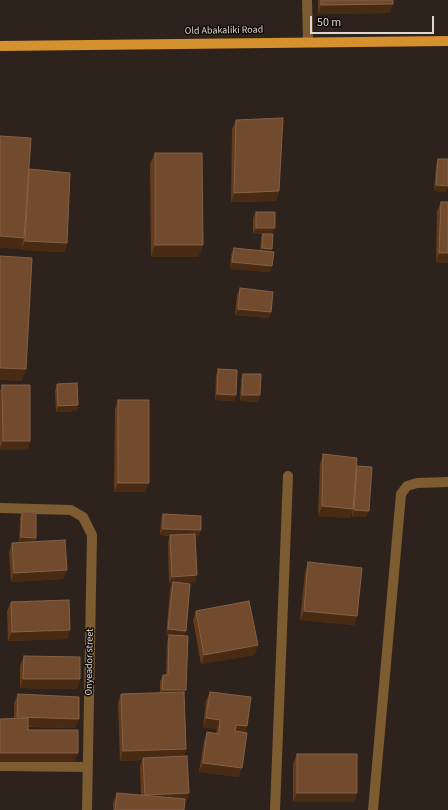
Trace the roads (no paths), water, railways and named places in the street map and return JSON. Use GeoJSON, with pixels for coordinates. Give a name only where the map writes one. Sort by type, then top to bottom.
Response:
{"type":"FeatureCollection","features":[{"type":"Feature","properties":{"kind":"main road","name":"Old Abakaliki Road"},"geometry":{"type":"LineString","coordinates":[[0,46],[448,41]]}},
{"type":"Feature","properties":{"kind":"street"},"geometry":{"type":"LineString","coordinates":[[307,0],[308,42]]}},
{"type":"Feature","properties":{"kind":"street"},"geometry":{"type":"LineString","coordinates":[[275,810],[288,476]]}},
{"type":"Feature","properties":{"kind":"street"},"geometry":{"type":"LineString","coordinates":[[373,810],[401,494],[407,486],[417,482],[448,482]]}},
{"type":"Feature","properties":{"kind":"street","name":"Onyeador street"},"geometry":{"type":"LineString","coordinates":[[0,508],[71,510],[83,517],[92,535],[87,810]]}},
{"type":"Feature","properties":{"kind":"street"},"geometry":{"type":"LineString","coordinates":[[0,766],[88,767]]}}]}
